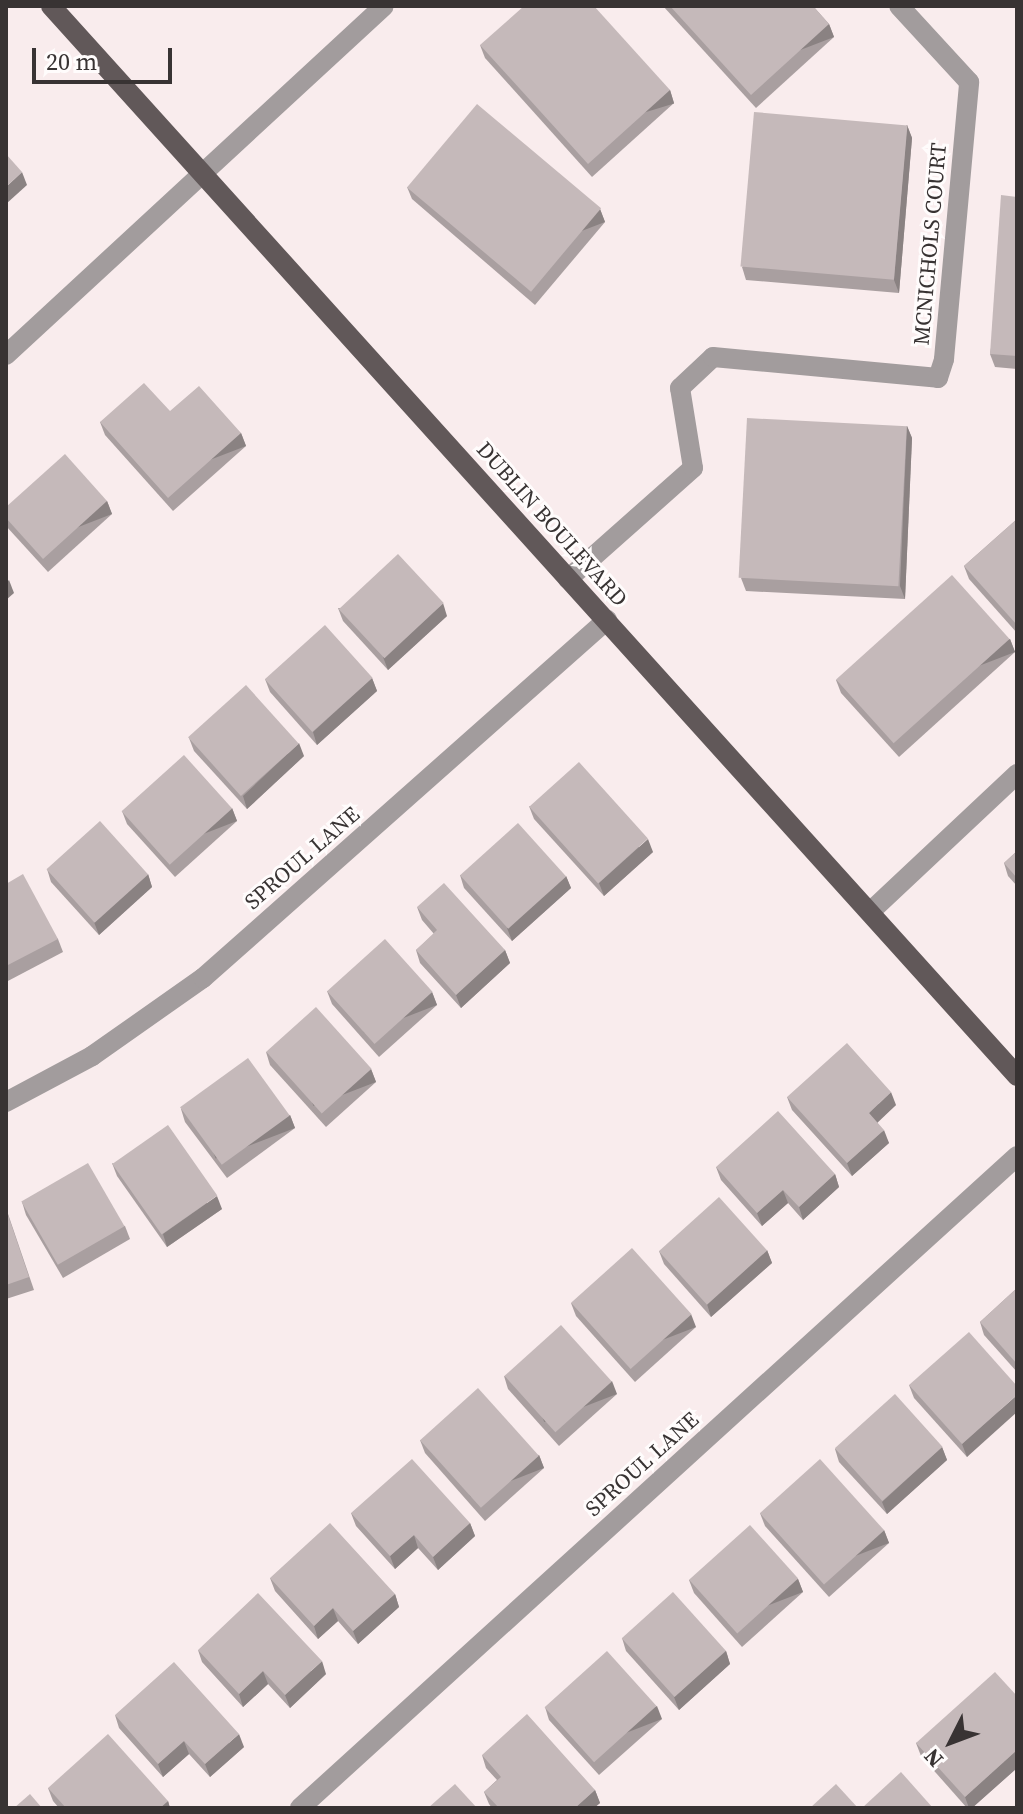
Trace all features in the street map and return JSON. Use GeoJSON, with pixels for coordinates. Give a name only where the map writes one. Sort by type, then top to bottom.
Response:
{"type":"FeatureCollection","features":[{"type":"Feature","properties":{"kind":"main road","name":"DUBLIN BOULEVARD"},"geometry":{"type":"LineString","coordinates":[[51,6],[1017,1076]]}},
{"type":"Feature","properties":{"kind":"street"},"geometry":{"type":"LineString","coordinates":[[6,355],[384,6]]}},
{"type":"Feature","properties":{"kind":"street","name":"MCNICHOLS COURT"},"geometry":{"type":"LineString","coordinates":[[568,579],[693,468],[680,388],[713,357],[938,378],[944,359],[969,82],[899,6]]}},
{"type":"Feature","properties":{"kind":"street","name":"SPROUL LANE"},"geometry":{"type":"LineString","coordinates":[[6,1102],[92,1056],[203,978],[607,620]]}},
{"type":"Feature","properties":{"kind":"street"},"geometry":{"type":"LineString","coordinates":[[870,912],[1017,774]]}},
{"type":"Feature","properties":{"kind":"street","name":"SPROUL LANE"},"geometry":{"type":"LineString","coordinates":[[300,1808],[1017,1156]]}},
{"type":"Feature","properties":{"kind":"building"},"geometry":{"type":"Polygon","coordinates":[[[524,6],[594,6],[670,90],[588,164],[480,45],[524,6]]]}},
{"type":"Feature","properties":{"kind":"building"},"geometry":{"type":"Polygon","coordinates":[[[670,6],[813,6],[829,24],[751,95],[670,6]]]}},
{"type":"Feature","properties":{"kind":"building"},"geometry":{"type":"Polygon","coordinates":[[[477,104],[601,208],[531,292],[407,187],[477,104]]]}},
{"type":"Feature","properties":{"kind":"building"},"geometry":{"type":"Polygon","coordinates":[[[754,112],[907,125],[894,280],[740,266],[754,112]]]}},
{"type":"Feature","properties":{"kind":"building"},"geometry":{"type":"Polygon","coordinates":[[[6,154],[22,172],[6,187],[6,154]]]}},
{"type":"Feature","properties":{"kind":"building"},"geometry":{"type":"Polygon","coordinates":[[[1001,195],[1017,197],[1017,356],[990,354],[1001,195]]]}},
{"type":"Feature","properties":{"kind":"building"},"geometry":{"type":"Polygon","coordinates":[[[144,383],[170,411],[199,386],[241,433],[168,498],[100,422],[144,383]]]}},
{"type":"Feature","properties":{"kind":"building"},"geometry":{"type":"Polygon","coordinates":[[[747,418],[907,426],[898,586],[739,578],[747,418]]]}},
{"type":"Feature","properties":{"kind":"building"},"geometry":{"type":"Polygon","coordinates":[[[65,454],[107,501],[43,559],[6,518],[6,507],[65,454]]]}},
{"type":"Feature","properties":{"kind":"building"},"geometry":{"type":"Polygon","coordinates":[[[1017,519],[1017,625],[964,566],[1017,519]]]}},
{"type":"Feature","properties":{"kind":"building"},"geometry":{"type":"Polygon","coordinates":[[[398,554],[444,603],[384,658],[339,609],[398,554]]]}},
{"type":"Feature","properties":{"kind":"building"},"geometry":{"type":"Polygon","coordinates":[[[952,575],[1010,639],[894,743],[836,679],[952,575]]]}},
{"type":"Feature","properties":{"kind":"building"},"geometry":{"type":"Polygon","coordinates":[[[325,625],[373,678],[312,732],[265,679],[325,625]]]}},
{"type":"Feature","properties":{"kind":"building"},"geometry":{"type":"Polygon","coordinates":[[[246,685],[299,744],[241,796],[188,737],[246,685]]]}},
{"type":"Feature","properties":{"kind":"building"},"geometry":{"type":"Polygon","coordinates":[[[184,755],[232,809],[170,865],[122,811],[184,755]]]}},
{"type":"Feature","properties":{"kind":"building"},"geometry":{"type":"Polygon","coordinates":[[[579,762],[648,839],[598,883],[529,807],[579,762]]]}},
{"type":"Feature","properties":{"kind":"building"},"geometry":{"type":"Polygon","coordinates":[[[100,821],[148,875],[95,923],[46,869],[100,821]]]}},
{"type":"Feature","properties":{"kind":"building"},"geometry":{"type":"Polygon","coordinates":[[[518,823],[566,877],[508,929],[460,875],[518,823]]]}},
{"type":"Feature","properties":{"kind":"building"},"geometry":{"type":"Polygon","coordinates":[[[1017,851],[1017,878],[1004,863],[1017,851]]]}},
{"type":"Feature","properties":{"kind":"building"},"geometry":{"type":"Polygon","coordinates":[[[23,874],[58,939],[6,966],[6,884],[23,874]]]}},
{"type":"Feature","properties":{"kind":"building"},"geometry":{"type":"Polygon","coordinates":[[[444,883],[505,950],[456,995],[416,950],[437,930],[417,907],[444,883]]]}},
{"type":"Feature","properties":{"kind":"building"},"geometry":{"type":"Polygon","coordinates":[[[385,939],[433,992],[375,1044],[327,991],[385,939]]]}},
{"type":"Feature","properties":{"kind":"building"},"geometry":{"type":"Polygon","coordinates":[[[316,1007],[372,1069],[322,1114],[266,1052],[316,1007]]]}},
{"type":"Feature","properties":{"kind":"building"},"geometry":{"type":"Polygon","coordinates":[[[847,1043],[891,1092],[869,1113],[884,1130],[847,1163],[787,1097],[847,1043]]]}},
{"type":"Feature","properties":{"kind":"building"},"geometry":{"type":"Polygon","coordinates":[[[248,1058],[290,1115],[222,1165],[180,1107],[248,1058]]]}},
{"type":"Feature","properties":{"kind":"building"},"geometry":{"type":"Polygon","coordinates":[[[778,1111],[835,1174],[799,1207],[783,1190],[757,1213],[716,1167],[778,1111]]]}},
{"type":"Feature","properties":{"kind":"building"},"geometry":{"type":"Polygon","coordinates":[[[168,1125],[217,1195],[162,1234],[112,1164],[168,1125]]]}},
{"type":"Feature","properties":{"kind":"building"},"geometry":{"type":"Polygon","coordinates":[[[88,1163],[124,1226],[58,1265],[21,1202],[88,1163]]]}},
{"type":"Feature","properties":{"kind":"building"},"geometry":{"type":"Polygon","coordinates":[[[719,1197],[767,1251],[707,1305],[659,1251],[719,1197]]]}},
{"type":"Feature","properties":{"kind":"building"},"geometry":{"type":"Polygon","coordinates":[[[6,1209],[29,1277],[6,1285],[6,1209]]]}},
{"type":"Feature","properties":{"kind":"building"},"geometry":{"type":"Polygon","coordinates":[[[632,1248],[692,1314],[631,1369],[571,1303],[632,1248]]]}},
{"type":"Feature","properties":{"kind":"building"},"geometry":{"type":"Polygon","coordinates":[[[1017,1288],[1017,1364],[980,1322],[1017,1288]]]}},
{"type":"Feature","properties":{"kind":"building"},"geometry":{"type":"Polygon","coordinates":[[[561,1325],[612,1381],[555,1432],[505,1376],[561,1325]]]}},
{"type":"Feature","properties":{"kind":"building"},"geometry":{"type":"Polygon","coordinates":[[[969,1332],[1017,1386],[1017,1395],[962,1444],[909,1385],[969,1332]]]}},
{"type":"Feature","properties":{"kind":"building"},"geometry":{"type":"Polygon","coordinates":[[[478,1388],[539,1456],[481,1508],[420,1440],[478,1388]]]}},
{"type":"Feature","properties":{"kind":"building"},"geometry":{"type":"Polygon","coordinates":[[[895,1394],[943,1447],[882,1501],[835,1448],[895,1394]]]}},
{"type":"Feature","properties":{"kind":"building"},"geometry":{"type":"Polygon","coordinates":[[[412,1459],[470,1523],[433,1557],[414,1535],[390,1556],[351,1513],[412,1459]]]}},
{"type":"Feature","properties":{"kind":"building"},"geometry":{"type":"Polygon","coordinates":[[[820,1459],[884,1530],[824,1585],[760,1513],[820,1459]]]}},
{"type":"Feature","properties":{"kind":"building"},"geometry":{"type":"Polygon","coordinates":[[[330,1523],[395,1594],[353,1631],[333,1608],[314,1626],[270,1578],[330,1523]]]}},
{"type":"Feature","properties":{"kind":"building"},"geometry":{"type":"Polygon","coordinates":[[[750,1525],[798,1579],[737,1633],[689,1580],[750,1525]]]}},
{"type":"Feature","properties":{"kind":"building"},"geometry":{"type":"Polygon","coordinates":[[[673,1592],[726,1651],[675,1697],[622,1638],[673,1592]]]}},
{"type":"Feature","properties":{"kind":"building"},"geometry":{"type":"Polygon","coordinates":[[[258,1593],[322,1661],[285,1695],[263,1671],[239,1694],[198,1650],[258,1593]]]}},
{"type":"Feature","properties":{"kind":"building"},"geometry":{"type":"Polygon","coordinates":[[[607,1651],[657,1706],[594,1762],[545,1707],[607,1651]]]}},
{"type":"Feature","properties":{"kind":"building"},"geometry":{"type":"Polygon","coordinates":[[[174,1662],[239,1734],[205,1764],[184,1741],[158,1764],[115,1715],[174,1662]]]}},
{"type":"Feature","properties":{"kind":"building"},"geometry":{"type":"Polygon","coordinates":[[[995,1672],[1017,1696],[1017,1750],[965,1797],[916,1743],[995,1672]]]}},
{"type":"Feature","properties":{"kind":"building"},"geometry":{"type":"Polygon","coordinates":[[[527,1714],[595,1790],[575,1808],[499,1808],[484,1792],[501,1777],[482,1755],[527,1714]]]}},
{"type":"Feature","properties":{"kind":"building"},"geometry":{"type":"Polygon","coordinates":[[[108,1734],[168,1801],[160,1808],[66,1808],[48,1788],[108,1734]]]}},
{"type":"Feature","properties":{"kind":"building"},"geometry":{"type":"Polygon","coordinates":[[[901,1772],[933,1808],[862,1808],[901,1772]]]}},
{"type":"Feature","properties":{"kind":"building"},"geometry":{"type":"Polygon","coordinates":[[[455,1784],[477,1808],[428,1808],[455,1784]]]}},
{"type":"Feature","properties":{"kind":"building"},"geometry":{"type":"Polygon","coordinates":[[[836,1784],[858,1808],[810,1808],[836,1784]]]}},
{"type":"Feature","properties":{"kind":"building"},"geometry":{"type":"Polygon","coordinates":[[[30,1794],[42,1808],[14,1808],[30,1794]]]}}]}
